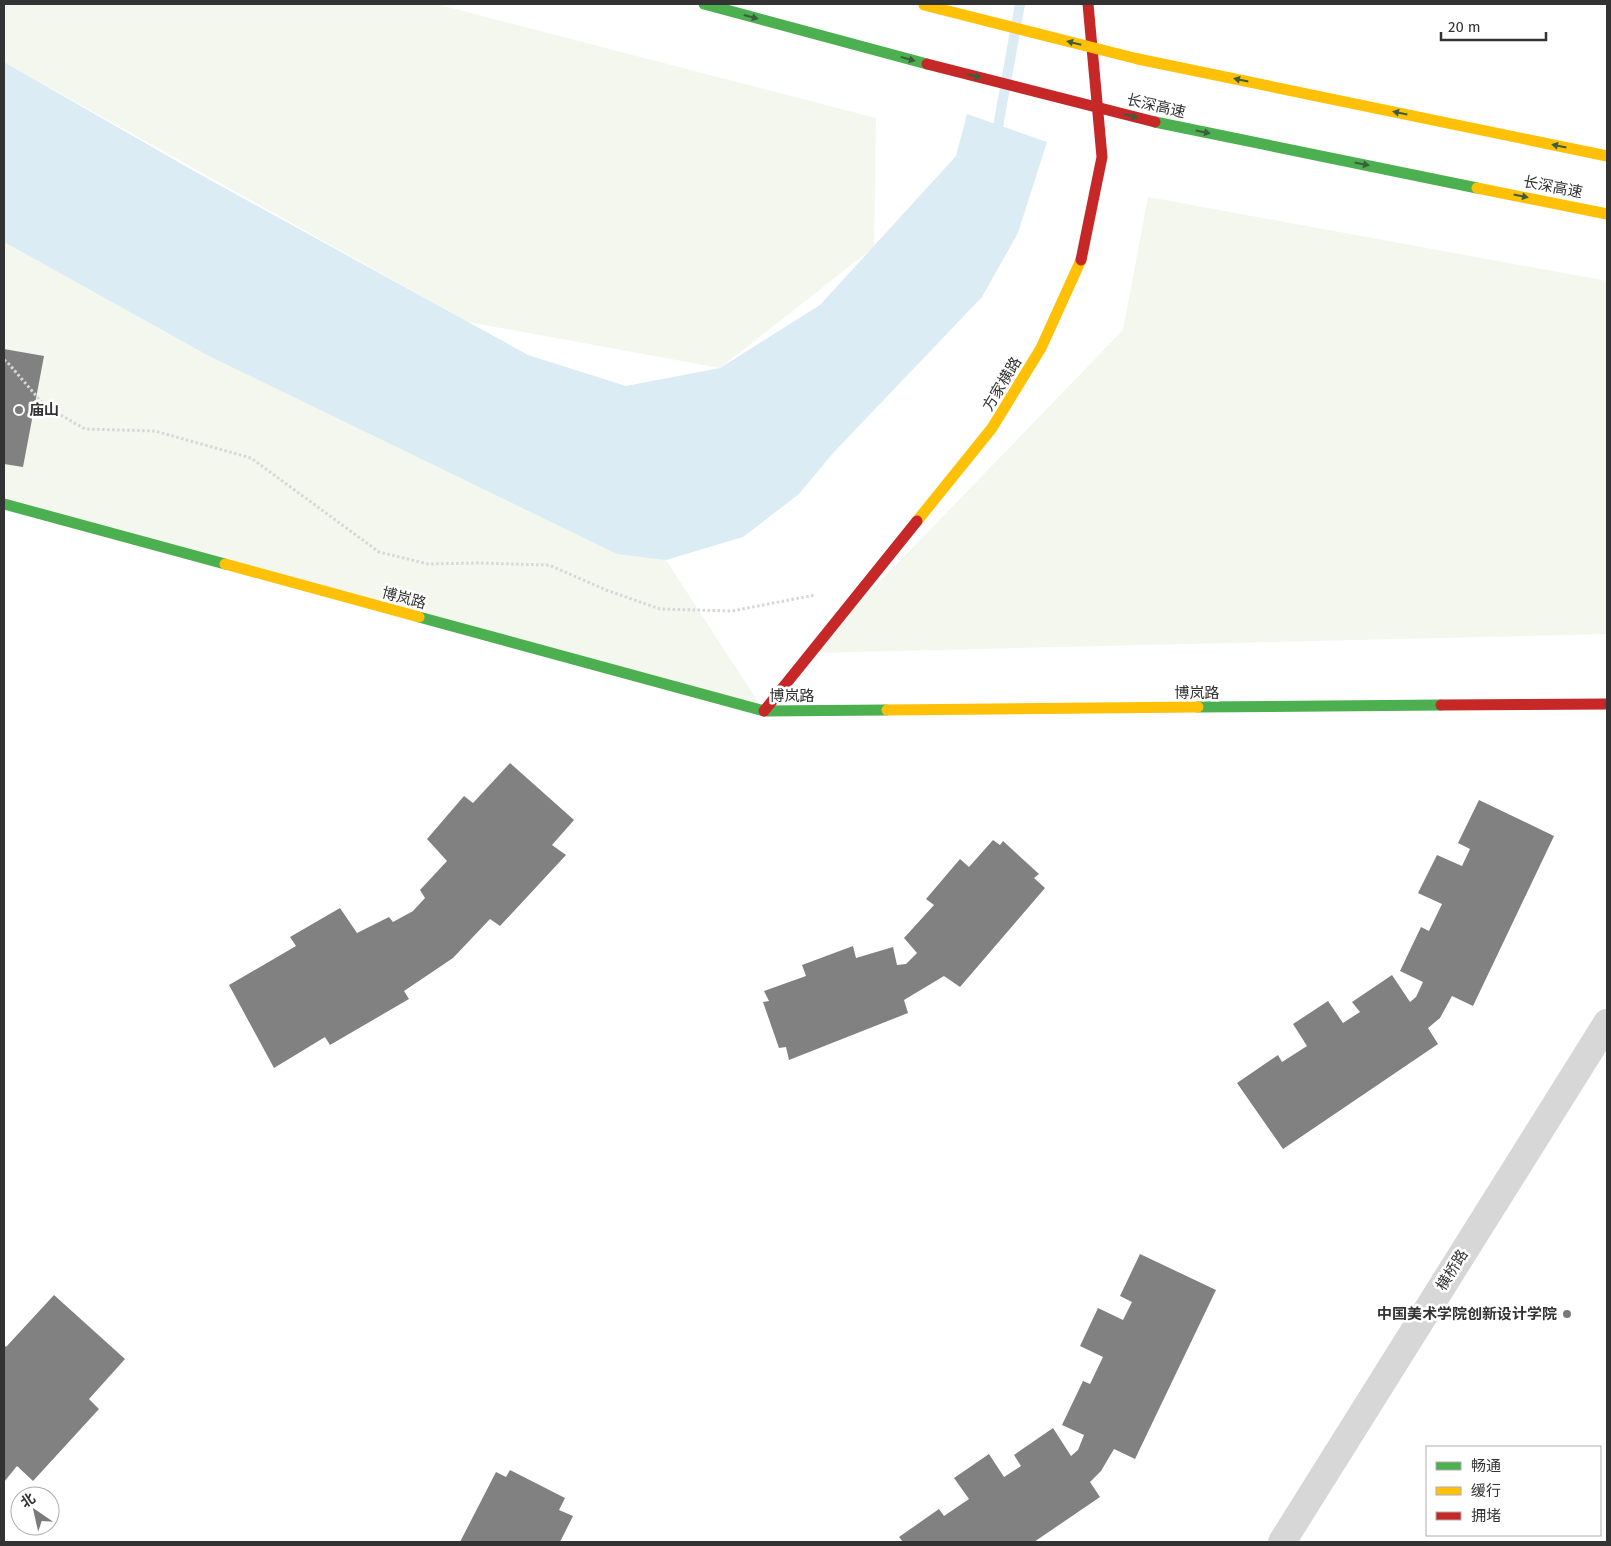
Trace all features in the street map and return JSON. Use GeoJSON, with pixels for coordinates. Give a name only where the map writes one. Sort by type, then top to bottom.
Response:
{"type":"FeatureCollection","features":[{"type":"Feature","properties":{"kind":"main road","name":"长深高速"},"geometry":{"type":"LineString","coordinates":[[704,4],[927,64],[1155,122],[1607,214]]}},
{"type":"Feature","properties":{"kind":"main road"},"geometry":{"type":"LineString","coordinates":[[922,4],[1138,59],[1607,156]]}},
{"type":"Feature","properties":{"kind":"main road","name":"方家横路"},"geometry":{"type":"LineString","coordinates":[[764,711],[992,428],[1041,348],[1080,264],[1102,156],[1088,4]]}},
{"type":"Feature","properties":{"kind":"main road","name":"博岚路"},"geometry":{"type":"LineString","coordinates":[[4,504],[764,711],[1607,704]]}},
{"type":"Feature","properties":{"kind":"street","name":"横桥路"},"geometry":{"type":"LineString","coordinates":[[1282,1542],[1607,1023]]}},
{"type":"Feature","properties":{"kind":"path"},"geometry":{"type":"LineString","coordinates":[[4,360],[45,406],[85,429],[155,432],[251,458],[379,552],[428,564],[548,565],[606,590],[660,609],[732,611],[817,595]]}},
{"type":"Feature","properties":{"kind":"shaded area"},"geometry":{"type":"Polygon","coordinates":[[[4,4],[436,4],[876,118],[874,247],[720,368],[468,322],[4,62],[4,4]]]}},
{"type":"Feature","properties":{"kind":"shaded area"},"geometry":{"type":"Polygon","coordinates":[[[4,62],[194,171],[528,355],[626,386],[720,368],[820,305],[956,156],[967,114],[1047,142],[1018,233],[982,297],[834,452],[799,494],[743,537],[666,560],[617,554],[207,355],[4,242],[4,62]]]}},
{"type":"Feature","properties":{"kind":"shaded area"},"geometry":{"type":"Polygon","coordinates":[[[1148,197],[1607,281],[1607,634],[811,653],[1123,330],[1148,197]]]}},
{"type":"Feature","properties":{"kind":"shaded area"},"geometry":{"type":"Polygon","coordinates":[[[4,242],[207,355],[666,560],[764,711],[4,504],[4,242]]]}},
{"type":"Feature","properties":{"kind":"building","name":"庙山"},"geometry":{"type":"Polygon","coordinates":[[[4,349],[44,356],[23,467],[4,464],[4,349]]]}},
{"type":"Feature","properties":{"kind":"building"},"geometry":{"type":"Polygon","coordinates":[[[510,763],[574,820],[552,845],[566,855],[500,926],[490,919],[453,958],[404,991],[409,999],[330,1045],[325,1037],[274,1068],[229,985],[296,946],[290,937],[340,908],[357,933],[389,917],[393,922],[413,911],[425,898],[420,890],[447,861],[427,839],[464,796],[473,803],[510,763]]]}},
{"type":"Feature","properties":{"kind":"building"},"geometry":{"type":"Polygon","coordinates":[[[1479,800],[1554,836],[1473,1006],[1452,996],[1440,1018],[1428,1028],[1438,1044],[1283,1149],[1237,1083],[1278,1055],[1282,1062],[1307,1046],[1293,1024],[1328,1001],[1343,1023],[1360,1012],[1352,1002],[1392,975],[1410,1002],[1416,997],[1423,982],[1400,971],[1421,927],[1429,931],[1442,904],[1418,893],[1437,855],[1462,866],[1470,849],[1458,843],[1479,800]]]}},
{"type":"Feature","properties":{"kind":"building"},"geometry":{"type":"Polygon","coordinates":[[[993,840],[1000,845],[1003,841],[1039,874],[1034,878],[1045,888],[960,987],[944,976],[904,1000],[908,1013],[789,1060],[786,1047],[779,1048],[763,1002],[769,1001],[764,991],[806,976],[802,965],[853,946],[856,958],[893,947],[897,965],[906,964],[917,953],[904,938],[934,905],[926,899],[960,859],[969,867],[993,840]]]}},
{"type":"Feature","properties":{"kind":"building"},"geometry":{"type":"Polygon","coordinates":[[[1140,1254],[1216,1290],[1135,1459],[1114,1449],[1101,1471],[1090,1482],[1100,1497],[1034,1542],[903,1542],[899,1537],[939,1509],[944,1516],[969,1499],[954,1478],[989,1454],[1004,1477],[1021,1466],[1014,1455],[1053,1428],[1071,1456],[1078,1450],[1084,1435],[1062,1425],[1083,1381],[1090,1384],[1103,1357],[1080,1346],[1098,1308],[1123,1320],[1132,1302],[1120,1296],[1140,1254]]]}},
{"type":"Feature","properties":{"kind":"building"},"geometry":{"type":"Polygon","coordinates":[[[54,1295],[125,1359],[89,1399],[99,1409],[33,1481],[17,1466],[4,1482],[4,1344],[6,1347],[54,1295]]]}},
{"type":"Feature","properties":{"kind":"building"},"geometry":{"type":"Polygon","coordinates":[[[510,1470],[565,1498],[559,1510],[573,1516],[560,1542],[460,1542],[496,1472],[506,1477],[510,1470]]]}},
{"type":"Feature","properties":{"kind":"waterway"},"geometry":{"type":"LineString","coordinates":[[996,138],[1020,4]]}},
{"type":"Feature","properties":{"kind":"traffic: fast"},"geometry":{"type":"LineString","coordinates":[[704,4],[927,64]]}},
{"type":"Feature","properties":{"kind":"traffic: fast"},"geometry":{"type":"LineString","coordinates":[[1155,122],[1477,188]]}},
{"type":"Feature","properties":{"kind":"traffic: fast"},"geometry":{"type":"LineString","coordinates":[[4,504],[225,564]]}},
{"type":"Feature","properties":{"kind":"traffic: fast"},"geometry":{"type":"LineString","coordinates":[[419,617],[764,711],[887,710]]}},
{"type":"Feature","properties":{"kind":"traffic: fast"},"geometry":{"type":"LineString","coordinates":[[1198,707],[1441,705]]}},
{"type":"Feature","properties":{"kind":"traffic: slow"},"geometry":{"type":"LineString","coordinates":[[924,5],[1138,59]]}},
{"type":"Feature","properties":{"kind":"traffic: slow"},"geometry":{"type":"LineString","coordinates":[[1138,59],[1607,156]]}},
{"type":"Feature","properties":{"kind":"traffic: slow"},"geometry":{"type":"LineString","coordinates":[[1477,188],[1607,214]]}},
{"type":"Feature","properties":{"kind":"traffic: slow"},"geometry":{"type":"LineString","coordinates":[[917,521],[992,428],[1041,348],[1081,260]]}},
{"type":"Feature","properties":{"kind":"traffic: slow"},"geometry":{"type":"LineString","coordinates":[[225,564],[419,617]]}},
{"type":"Feature","properties":{"kind":"traffic: slow"},"geometry":{"type":"LineString","coordinates":[[887,710],[1198,707]]}},
{"type":"Feature","properties":{"kind":"traffic: jam"},"geometry":{"type":"LineString","coordinates":[[1081,260],[1102,157],[1088,4]]}},
{"type":"Feature","properties":{"kind":"traffic: jam"},"geometry":{"type":"LineString","coordinates":[[927,64],[1155,122]]}},
{"type":"Feature","properties":{"kind":"traffic: jam"},"geometry":{"type":"LineString","coordinates":[[764,711],[917,521]]}},
{"type":"Feature","properties":{"kind":"traffic: jam"},"geometry":{"type":"LineString","coordinates":[[1441,705],[1607,704]]}},
{"type":"Feature","properties":{"kind":"place","name":"庙山"},"geometry":{"type":"Point","coordinates":[19,410]}},
{"type":"Feature","properties":{"kind":"place","name":"中国美术学院创新设计学院"},"geometry":{"type":"Point","coordinates":[1567,1314]}}]}
